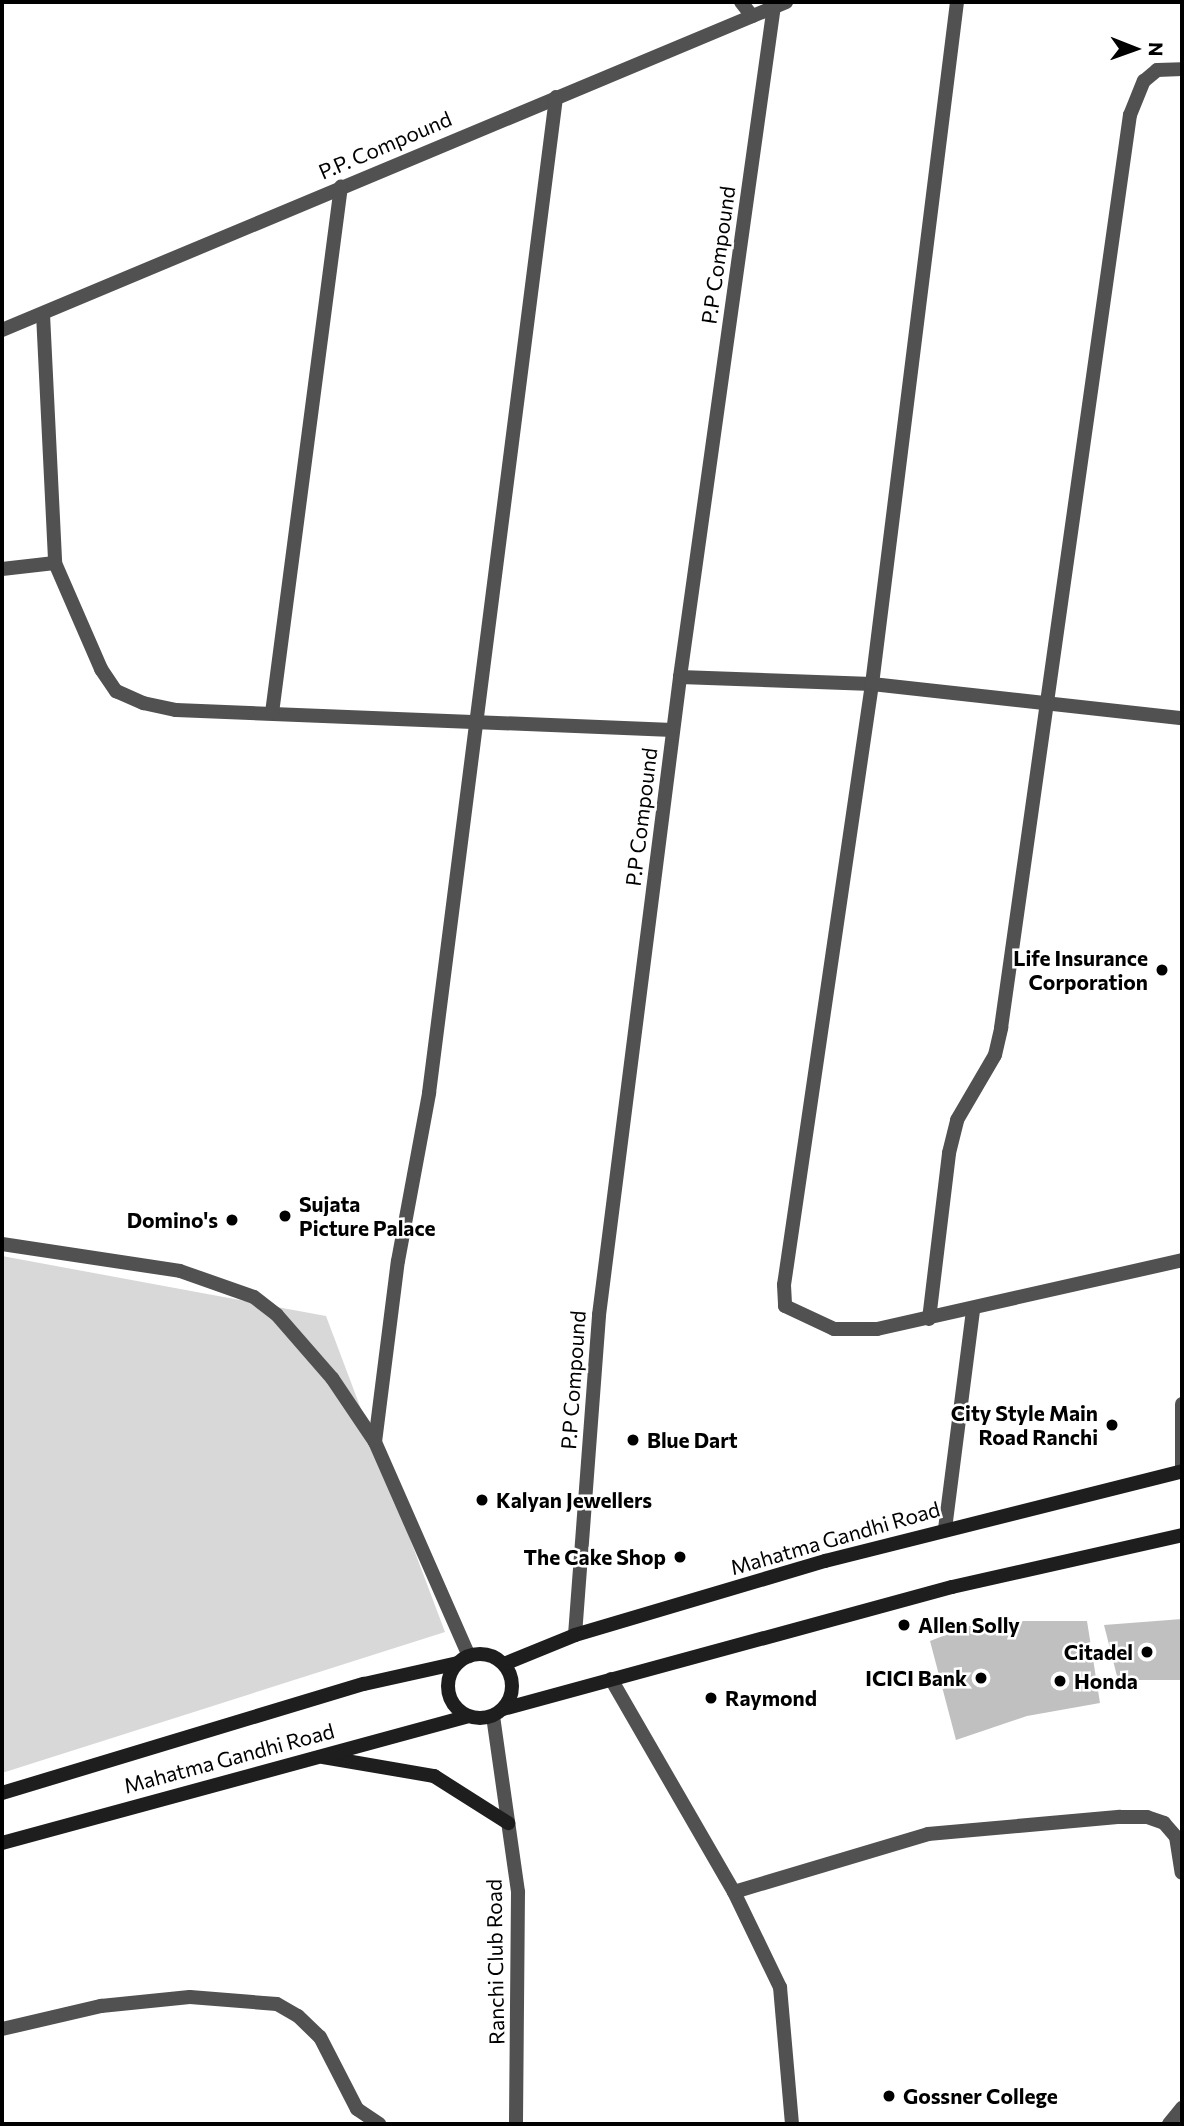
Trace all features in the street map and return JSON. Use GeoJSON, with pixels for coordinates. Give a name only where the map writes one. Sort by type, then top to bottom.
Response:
{"type":"FeatureCollection","features":[{"type":"Feature","properties":{"kind":"main road","name":"Mahatma Gandhi Road"},"geometry":{"type":"LineString","coordinates":[[504,1664],[575,1635],[945,1529],[1182,1471]]}},
{"type":"Feature","properties":{"kind":"main road"},"geometry":{"type":"LineString","coordinates":[[498,1713],[511,1699],[511,1674],[504,1664],[481,1654],[464,1659],[451,1673],[450,1699],[468,1716],[498,1713],[611,1679],[951,1587],[1182,1535]]}},
{"type":"Feature","properties":{"kind":"main road","name":"Mahatma Gandhi Road"},"geometry":{"type":"LineString","coordinates":[[2,1793],[374,1682],[464,1659]]}},
{"type":"Feature","properties":{"kind":"main road","name":"Mahatma Gandhi Road"},"geometry":{"type":"LineString","coordinates":[[2,1843],[468,1716]]}},
{"type":"Feature","properties":{"kind":"main road"},"geometry":{"type":"LineString","coordinates":[[316,1756],[434,1776],[508,1823]]}},
{"type":"Feature","properties":{"kind":"street"},"geometry":{"type":"LineString","coordinates":[[741,2],[752,16]]}},
{"type":"Feature","properties":{"kind":"street"},"geometry":{"type":"LineString","coordinates":[[957,2],[872,684],[783,1285],[785,1306],[834,1329],[877,1329],[973,1310],[1182,1260]]}},
{"type":"Feature","properties":{"kind":"street","name":"P.P. Compound"},"geometry":{"type":"LineString","coordinates":[[2,330],[780,4]]}},
{"type":"Feature","properties":{"kind":"street","name":"P.P Compound"},"geometry":{"type":"LineString","coordinates":[[575,1635],[599,1315],[680,677],[780,4]]}},
{"type":"Feature","properties":{"kind":"street"},"geometry":{"type":"LineString","coordinates":[[929,1318],[954,1131],[995,1055],[1001,1028],[1044,702],[1130,115],[1144,82],[1157,70],[1182,69]]}},
{"type":"Feature","properties":{"kind":"street"},"geometry":{"type":"LineString","coordinates":[[375,1442],[398,1261],[429,1093],[556,97]]}},
{"type":"Feature","properties":{"kind":"street"},"geometry":{"type":"LineString","coordinates":[[272,713],[341,186]]}},
{"type":"Feature","properties":{"kind":"street"},"geometry":{"type":"LineString","coordinates":[[43,314],[55,563],[101,669],[116,691],[144,704],[176,710],[673,730]]}},
{"type":"Feature","properties":{"kind":"street"},"geometry":{"type":"LineString","coordinates":[[2,569],[55,563]]}},
{"type":"Feature","properties":{"kind":"street"},"geometry":{"type":"LineString","coordinates":[[680,677],[872,684],[1182,718]]}},
{"type":"Feature","properties":{"kind":"street"},"geometry":{"type":"LineString","coordinates":[[2,1244],[180,1271],[254,1297],[311,1352],[375,1442],[464,1659]]}},
{"type":"Feature","properties":{"kind":"street"},"geometry":{"type":"LineString","coordinates":[[945,1529],[973,1310]]}},
{"type":"Feature","properties":{"kind":"street"},"geometry":{"type":"LineString","coordinates":[[1182,1404],[1182,1471]]}},
{"type":"Feature","properties":{"kind":"street"},"geometry":{"type":"LineString","coordinates":[[611,1679],[734,1892],[780,1987],[792,2124]]}},
{"type":"Feature","properties":{"kind":"street","name":"Ranchi Club Road"},"geometry":{"type":"LineString","coordinates":[[498,1713],[508,1823],[518,1892],[516,2124]]}},
{"type":"Feature","properties":{"kind":"street"},"geometry":{"type":"LineString","coordinates":[[734,1892],[928,1833],[1120,1816],[1147,1817],[1164,1823],[1176,1837],[1182,1873]]}},
{"type":"Feature","properties":{"kind":"street"},"geometry":{"type":"LineString","coordinates":[[2,2029],[101,2007],[190,1997],[277,2004],[298,2015],[320,2037],[357,2109],[379,2124]]}},
{"type":"Feature","properties":{"kind":"street"},"geometry":{"type":"LineString","coordinates":[[1169,2124],[1182,2108]]}},
{"type":"Feature","properties":{"kind":"shaded area"},"geometry":{"type":"Polygon","coordinates":[[[2,1256],[326,1316],[445,1632],[2,1773],[2,1256]]]}},
{"type":"Feature","properties":{"kind":"building","name":"Citadel"},"geometry":{"type":"Polygon","coordinates":[[[1182,1619],[1182,1680],[1118,1680],[1104,1625],[1182,1619]]]}},
{"type":"Feature","properties":{"kind":"building"},"geometry":{"type":"Polygon","coordinates":[[[1016,1621],[1087,1621],[1100,1703],[1027,1716],[956,1740],[930,1641],[969,1626],[1016,1621]]]}},
{"type":"Feature","properties":{"kind":"place","name":"Life Insurance Corporation"},"geometry":{"type":"Point","coordinates":[1162,970]}},
{"type":"Feature","properties":{"kind":"place","name":"Sujata Picture Palace"},"geometry":{"type":"Point","coordinates":[285,1216]}},
{"type":"Feature","properties":{"kind":"place","name":"Domino's"},"geometry":{"type":"Point","coordinates":[232,1220]}},
{"type":"Feature","properties":{"kind":"place","name":"City Style Main Road Ranchi"},"geometry":{"type":"Point","coordinates":[1112,1425]}},
{"type":"Feature","properties":{"kind":"place","name":"Blue Dart"},"geometry":{"type":"Point","coordinates":[633,1440]}},
{"type":"Feature","properties":{"kind":"place","name":"Kalyan Jewellers"},"geometry":{"type":"Point","coordinates":[482,1500]}},
{"type":"Feature","properties":{"kind":"place","name":"The Cake Shop"},"geometry":{"type":"Point","coordinates":[680,1557]}},
{"type":"Feature","properties":{"kind":"place","name":"Allen Solly"},"geometry":{"type":"Point","coordinates":[904,1625]}},
{"type":"Feature","properties":{"kind":"place","name":"Citadel"},"geometry":{"type":"Point","coordinates":[1147,1652]}},
{"type":"Feature","properties":{"kind":"place","name":"ICICI Bank"},"geometry":{"type":"Point","coordinates":[981,1678]}},
{"type":"Feature","properties":{"kind":"place","name":"Honda"},"geometry":{"type":"Point","coordinates":[1060,1681]}},
{"type":"Feature","properties":{"kind":"place","name":"Raymond"},"geometry":{"type":"Point","coordinates":[711,1698]}},
{"type":"Feature","properties":{"kind":"place","name":"Gossner College"},"geometry":{"type":"Point","coordinates":[889,2096]}}]}
